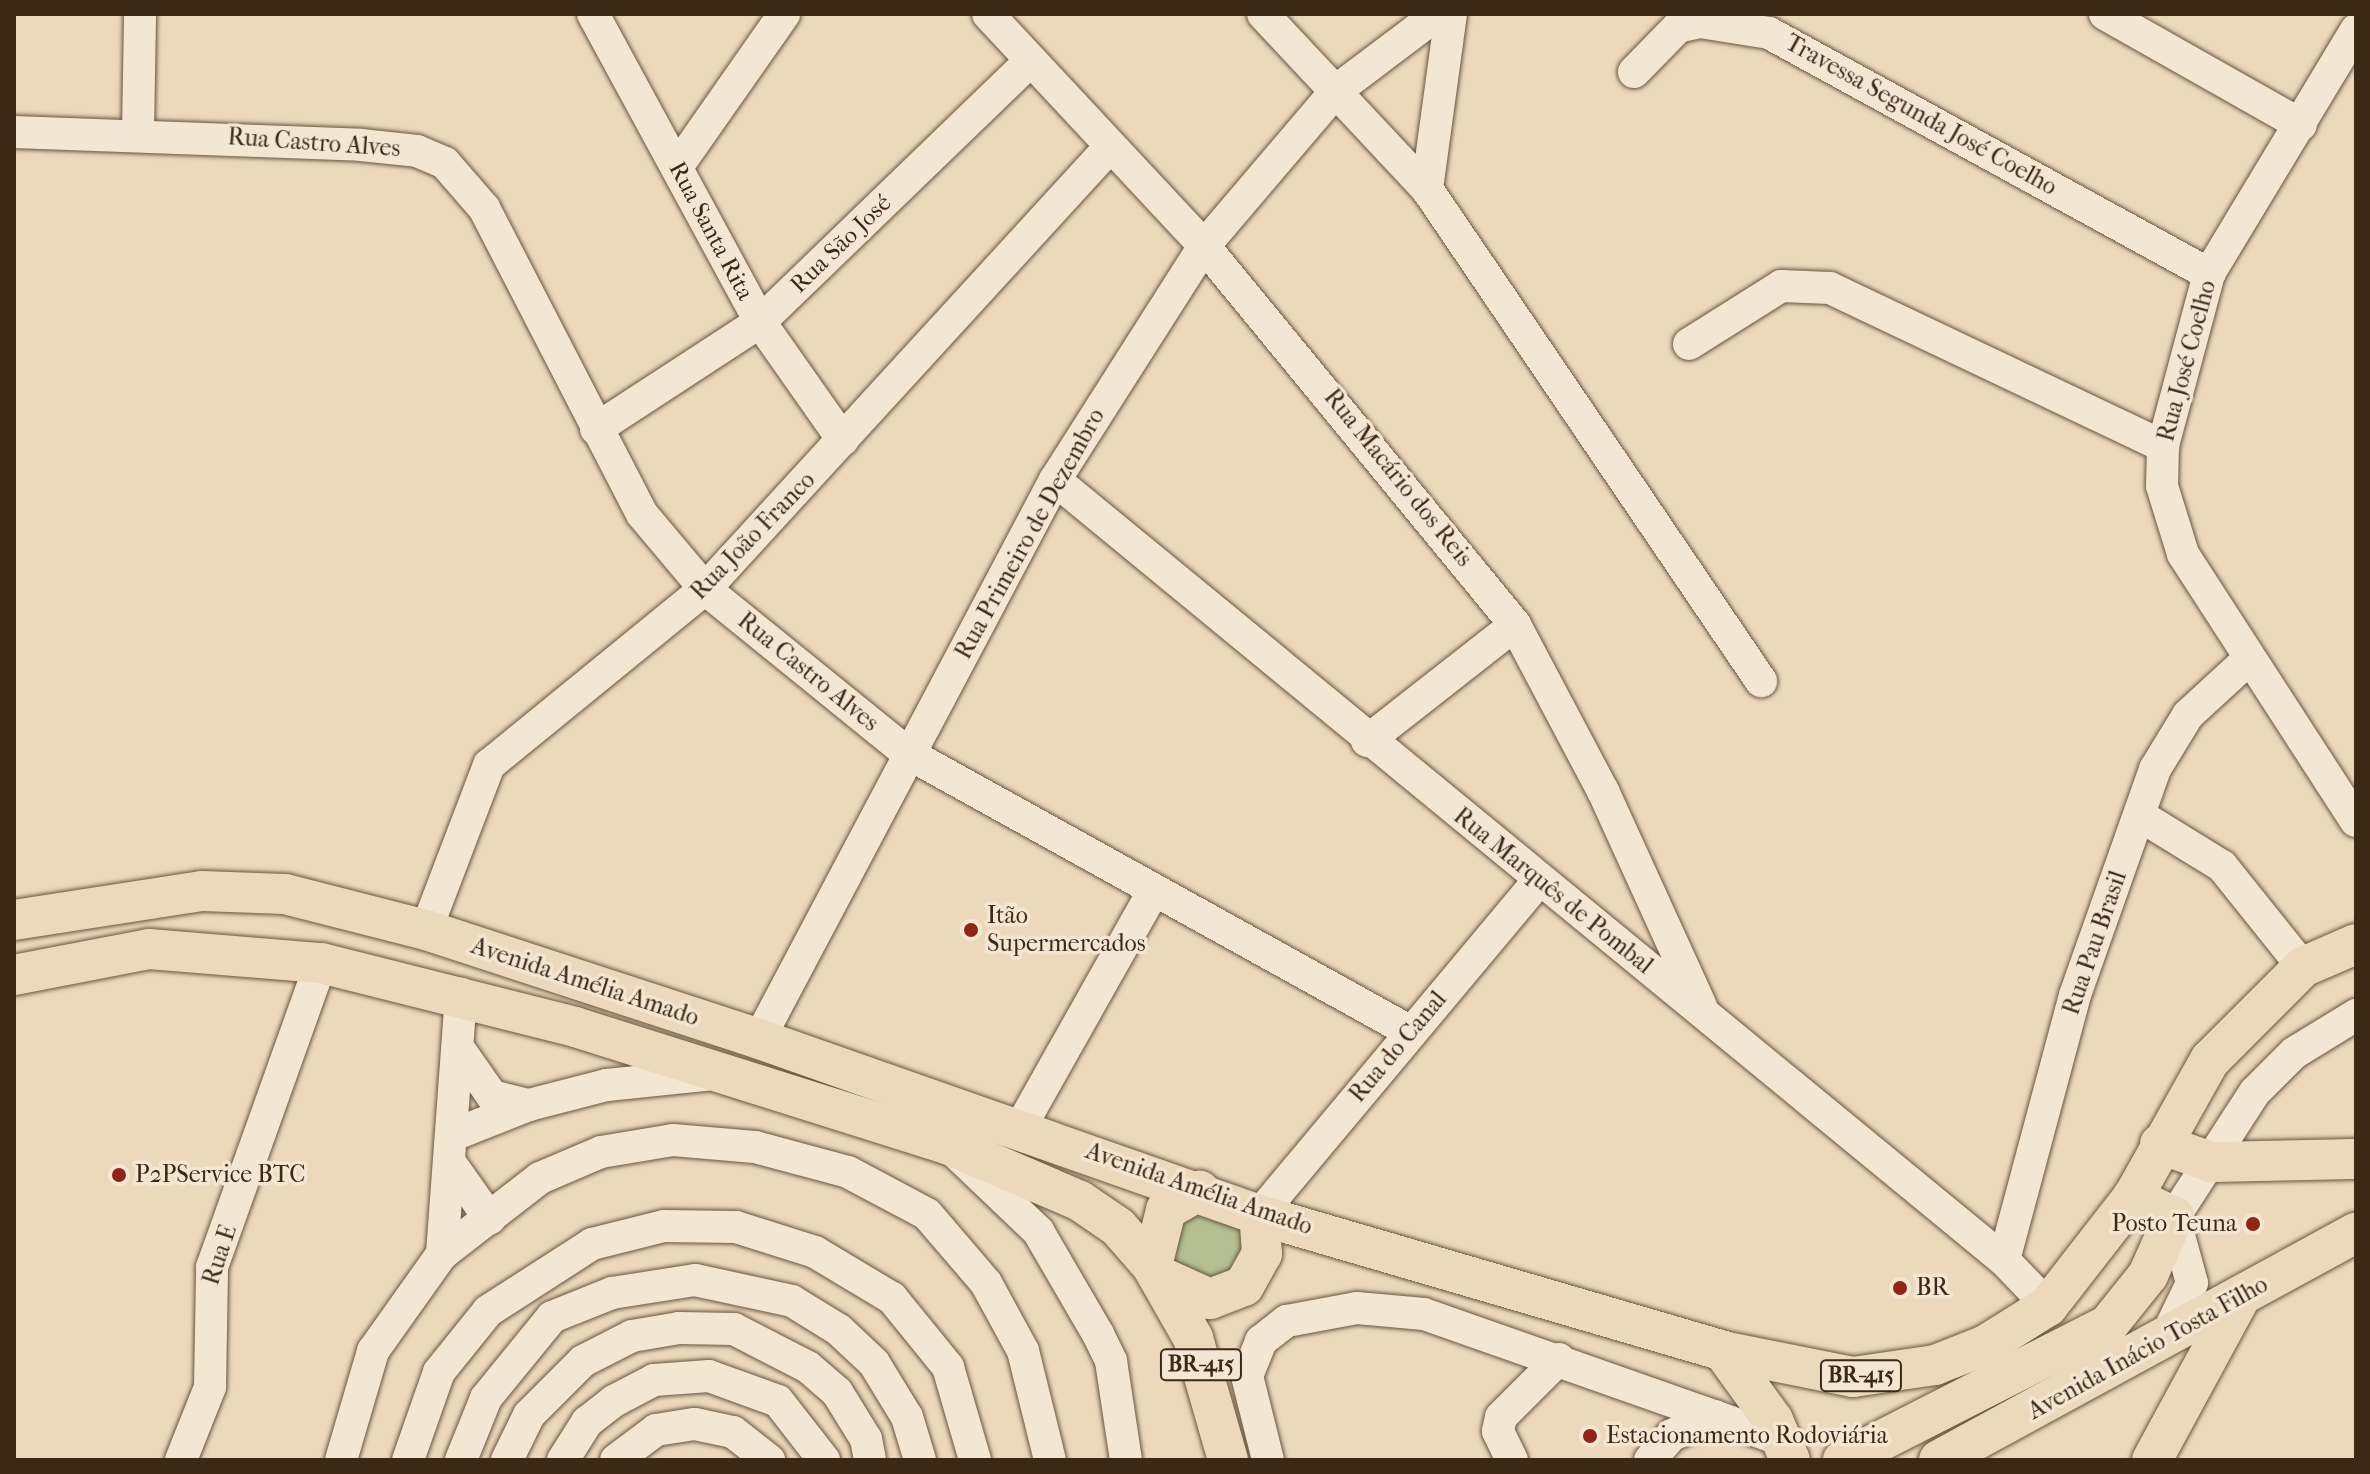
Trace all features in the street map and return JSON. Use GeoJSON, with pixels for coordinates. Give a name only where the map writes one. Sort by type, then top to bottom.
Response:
{"type":"FeatureCollection","features":[{"type":"Feature","properties":{"kind":"main road","name":"Avenida Amélia Amado"},"geometry":{"type":"LineString","coordinates":[[21,915],[202,891],[285,894],[426,930],[759,1039],[1200,1190],[1259,1215],[1723,1351],[1853,1377],[1894,1374],[1986,1345],[2048,1306],[2133,1197],[2160,1144],[2210,1060],[2303,967],[2356,944]]}},
{"type":"Feature","properties":{"kind":"main road","name":"Avenida Amélia Amado"},"geometry":{"type":"LineString","coordinates":[[14,975],[149,949],[321,963],[461,994],[947,1144],[1080,1201],[1118,1227],[1156,1271],[1193,1338],[1228,1460]]}},
{"type":"Feature","properties":{"kind":"main road"},"geometry":{"type":"LineString","coordinates":[[2160,1144],[2211,1162],[2356,1159]]}},
{"type":"Feature","properties":{"kind":"main road"},"geometry":{"type":"LineString","coordinates":[[1200,1190],[1166,1210],[1156,1271],[1210,1299],[1244,1286],[1262,1254],[1259,1215]]}},
{"type":"Feature","properties":{"kind":"main road"},"geometry":{"type":"LineString","coordinates":[[1843,1460],[2108,1325],[2148,1275],[2174,1217],[2133,1197]]}},
{"type":"Feature","properties":{"kind":"main road","name":"Avenida Inácio Tosta Filho"},"geometry":{"type":"LineString","coordinates":[[1939,1460],[2162,1345],[2356,1233]]}},
{"type":"Feature","properties":{"kind":"main road"},"geometry":{"type":"LineString","coordinates":[[2152,1460],[2240,1298]]}},
{"type":"Feature","properties":{"kind":"main road"},"geometry":{"type":"LineString","coordinates":[[1723,1351],[1788,1450]]}},
{"type":"Feature","properties":{"kind":"street"},"geometry":{"type":"LineString","coordinates":[[138,132],[140,14]]}},
{"type":"Feature","properties":{"kind":"street","name":"Rua Santa Rita"},"geometry":{"type":"LineString","coordinates":[[593,14],[760,322],[843,440]]}},
{"type":"Feature","properties":{"kind":"street"},"geometry":{"type":"LineString","coordinates":[[677,167],[784,14]]}},
{"type":"Feature","properties":{"kind":"street","name":"Rua Macário dos Reis"},"geometry":{"type":"LineString","coordinates":[[988,14],[1028,63],[1204,246],[1515,625],[1603,791],[1704,1012]]}},
{"type":"Feature","properties":{"kind":"street"},"geometry":{"type":"LineString","coordinates":[[1263,14],[1427,189],[1761,681]]}},
{"type":"Feature","properties":{"kind":"street","name":"Rua Primeiro de Dezembro"},"geometry":{"type":"LineString","coordinates":[[759,1039],[1055,480],[1204,246],[1337,90],[1438,14]]}},
{"type":"Feature","properties":{"kind":"street"},"geometry":{"type":"LineString","coordinates":[[1427,189],[1451,14]]}},
{"type":"Feature","properties":{"kind":"street"},"geometry":{"type":"LineString","coordinates":[[2105,14],[2301,125]]}},
{"type":"Feature","properties":{"kind":"street","name":"Travessa Segunda José Coelho"},"geometry":{"type":"LineString","coordinates":[[1634,72],[1678,27],[1700,22],[1769,33],[2209,274]]}},
{"type":"Feature","properties":{"kind":"street","name":"Rua José Coelho"},"geometry":{"type":"LineString","coordinates":[[2356,30],[2209,274],[2163,446],[2167,517],[2249,659],[2356,821]]}},
{"type":"Feature","properties":{"kind":"street","name":"Rua São José"},"geometry":{"type":"LineString","coordinates":[[596,429],[760,322],[1028,63]]}},
{"type":"Feature","properties":{"kind":"street","name":"Rua Castro Alves"},"geometry":{"type":"LineString","coordinates":[[14,132],[138,132],[361,145],[417,151],[445,163],[484,208],[642,514],[705,589],[909,754],[1411,1032]]}},
{"type":"Feature","properties":{"kind":"street","name":"Rua João Franco"},"geometry":{"type":"LineString","coordinates":[[426,930],[489,765],[705,589],[1109,148]]}},
{"type":"Feature","properties":{"kind":"street"},"geometry":{"type":"LineString","coordinates":[[1689,344],[1781,286],[1830,288],[2163,446]]}},
{"type":"Feature","properties":{"kind":"street","name":"Rua Marquês de Pombal"},"geometry":{"type":"LineString","coordinates":[[1055,480],[1367,741],[1704,1012],[2004,1260],[2048,1306]]}},
{"type":"Feature","properties":{"kind":"street"},"geometry":{"type":"LineString","coordinates":[[1367,741],[1515,625]]}},
{"type":"Feature","properties":{"kind":"street","name":"Rua Pau Brasil"},"geometry":{"type":"LineString","coordinates":[[2004,1260],[2075,995],[2155,769],[2188,715],[2249,659]]}},
{"type":"Feature","properties":{"kind":"street"},"geometry":{"type":"LineString","coordinates":[[2139,815],[2222,866],[2303,967]]}},
{"type":"Feature","properties":{"kind":"street","name":"Rua do Canal"},"geometry":{"type":"LineString","coordinates":[[1259,1215],[1538,881]]}},
{"type":"Feature","properties":{"kind":"street"},"geometry":{"type":"LineString","coordinates":[[1020,1128],[1154,890]]}},
{"type":"Feature","properties":{"kind":"street","name":"Rua E"},"geometry":{"type":"LineString","coordinates":[[181,1460],[210,1387],[212,1267],[321,963]]}},
{"type":"Feature","properties":{"kind":"street"},"geometry":{"type":"LineString","coordinates":[[442,1254],[461,994]]}},
{"type":"Feature","properties":{"kind":"street"},"geometry":{"type":"LineString","coordinates":[[2204,1368],[2197,1345],[2162,1345],[2192,1283],[2174,1217],[2255,1092],[2294,1053],[2356,1015]]}},
{"type":"Feature","properties":{"kind":"street"},"geometry":{"type":"LineString","coordinates":[[459,1049],[492,1096],[529,1105]]}},
{"type":"Feature","properties":{"kind":"street"},"geometry":{"type":"LineString","coordinates":[[452,1150],[529,1105],[607,1085],[721,1073]]}},
{"type":"Feature","properties":{"kind":"street"},"geometry":{"type":"LineString","coordinates":[[341,1460],[373,1351],[442,1254],[540,1178],[601,1152],[673,1140],[755,1147],[848,1172],[927,1214],[986,1283],[1023,1351],[1050,1460]]}},
{"type":"Feature","properties":{"kind":"street"},"geometry":{"type":"LineString","coordinates":[[947,1144],[1038,1231],[1084,1307],[1111,1361],[1126,1460]]}},
{"type":"Feature","properties":{"kind":"street"},"geometry":{"type":"LineString","coordinates":[[452,1150],[490,1219]]}},
{"type":"Feature","properties":{"kind":"street"},"geometry":{"type":"LineString","coordinates":[[408,1460],[439,1372],[488,1311],[592,1244],[664,1226],[736,1227],[815,1252],[892,1298],[948,1367],[975,1460]]}},
{"type":"Feature","properties":{"kind":"street"},"geometry":{"type":"LineString","coordinates":[[461,1460],[486,1398],[552,1317],[612,1293],[695,1280],[792,1301],[839,1330],[874,1363],[907,1417],[920,1460]]}},
{"type":"Feature","properties":{"kind":"street"},"geometry":{"type":"LineString","coordinates":[[1268,1460],[1247,1376],[1261,1341],[1287,1321],[1357,1308],[1424,1314],[1715,1416],[1788,1450]]}},
{"type":"Feature","properties":{"kind":"street"},"geometry":{"type":"LineString","coordinates":[[507,1460],[529,1415],[583,1361],[632,1336],[679,1328],[734,1329],[808,1367],[837,1392],[866,1439],[870,1460]]}},
{"type":"Feature","properties":{"kind":"street"},"geometry":{"type":"LineString","coordinates":[[1512,1460],[1501,1442],[1501,1417],[1559,1359]]}},
{"type":"Feature","properties":{"kind":"street"},"geometry":{"type":"LineString","coordinates":[[563,1460],[587,1422],[614,1401],[654,1380],[709,1376],[778,1401],[824,1460]]}},
{"type":"Feature","properties":{"kind":"street"},"geometry":{"type":"LineString","coordinates":[[1650,1460],[1672,1435],[1715,1416]]}},
{"type":"Feature","properties":{"kind":"street"},"geometry":{"type":"LineString","coordinates":[[616,1460],[656,1430],[695,1424],[733,1432],[769,1460]]}},
{"type":"Feature","properties":{"kind":"green space"},"geometry":{"type":"Polygon","coordinates":[[[1192,1212],[1241,1228],[1246,1240],[1235,1278],[1176,1277],[1167,1240],[1192,1212]]]}},
{"type":"Feature","properties":{"kind":"place","name":"Itão Supermercados"},"geometry":{"type":"Point","coordinates":[971,930]}},
{"type":"Feature","properties":{"kind":"place","name":"P2PService BTC"},"geometry":{"type":"Point","coordinates":[119,1175]}},
{"type":"Feature","properties":{"kind":"place","name":"Posto Teuna"},"geometry":{"type":"Point","coordinates":[2253,1224]}},
{"type":"Feature","properties":{"kind":"place","name":"BR"},"geometry":{"type":"Point","coordinates":[1900,1288]}},
{"type":"Feature","properties":{"kind":"place","name":"Estacionamento Rodoviária"},"geometry":{"type":"Point","coordinates":[1590,1436]}}]}
